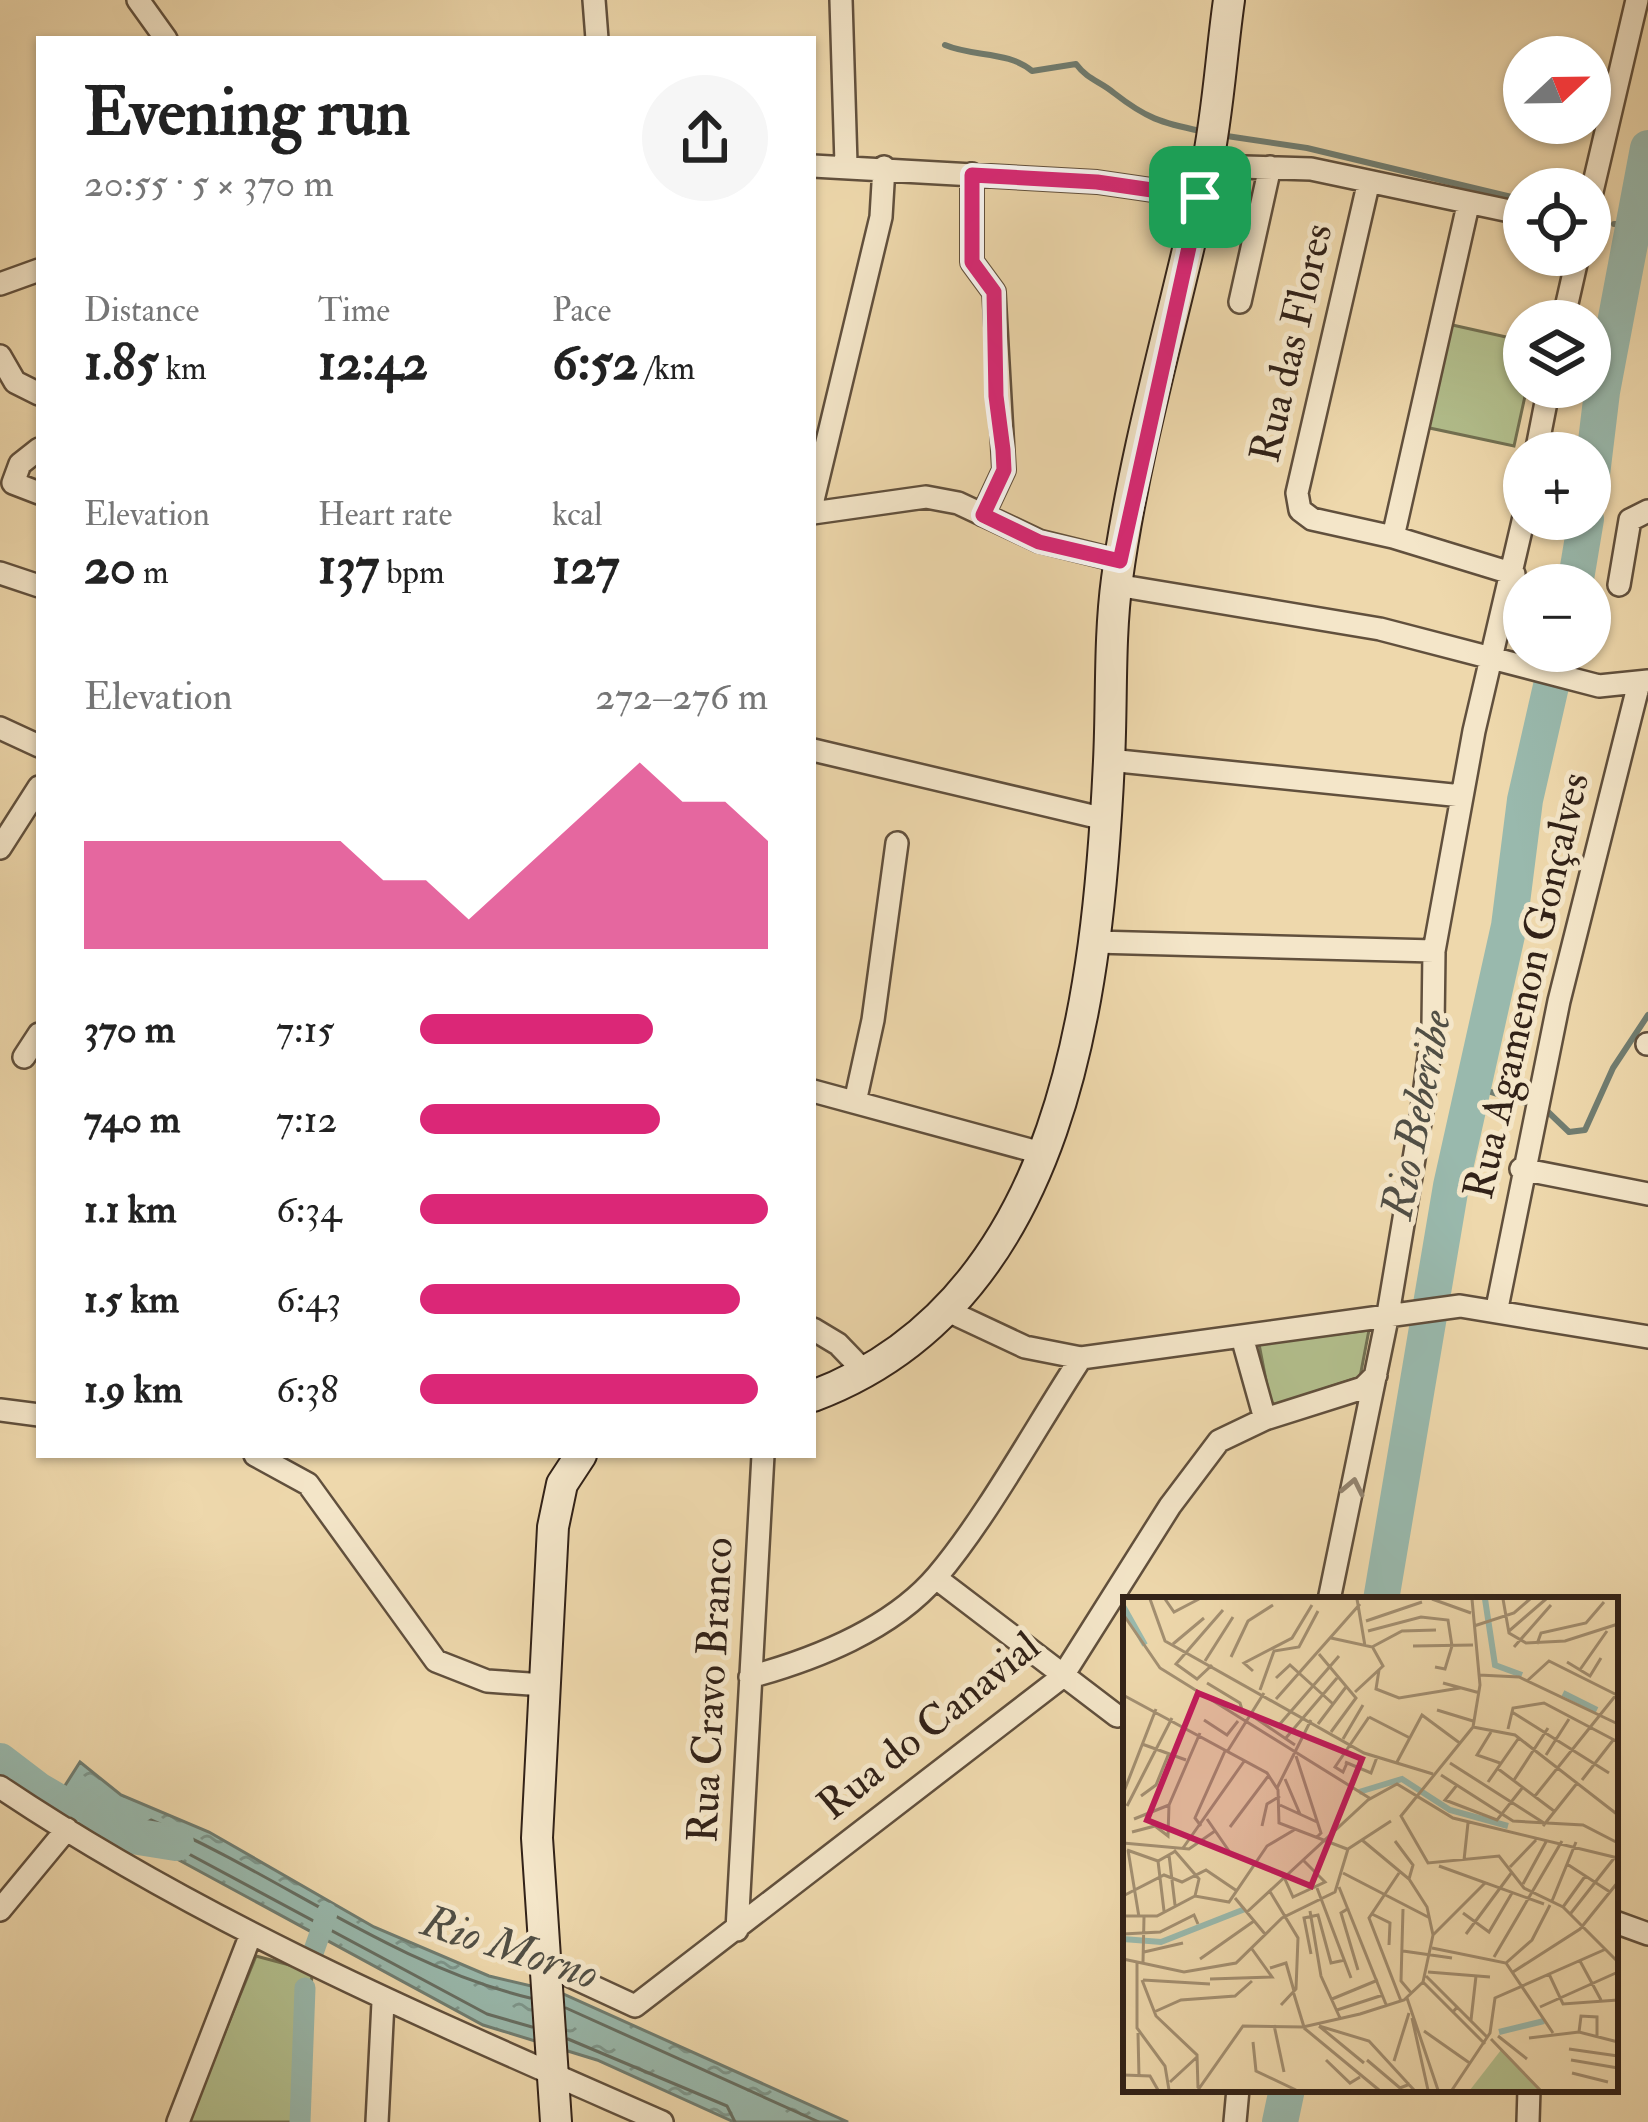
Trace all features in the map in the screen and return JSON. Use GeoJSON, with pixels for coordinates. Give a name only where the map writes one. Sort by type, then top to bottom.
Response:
{"type":"FeatureCollection","features":[{"type":"Feature","properties":{"kind":"street"},"geometry":{"type":"LineString","coordinates":[[138,0],[164,36]]}},
{"type":"Feature","properties":{"kind":"street"},"geometry":{"type":"LineString","coordinates":[[594,0],[597,36]]}},
{"type":"Feature","properties":{"kind":"street"},"geometry":{"type":"LineString","coordinates":[[841,0],[845,164]]}},
{"type":"Feature","properties":{"kind":"street"},"geometry":{"type":"LineString","coordinates":[[816,1395],[865,1372],[946,1310],[1005,1233],[1045,1154],[1080,1034],[1095,942],[1118,573],[1200,197],[1229,0]]}},
{"type":"Feature","properties":{"kind":"street"},"geometry":{"type":"LineString","coordinates":[[1598,168],[1637,0]]}},
{"type":"Feature","properties":{"kind":"street"},"geometry":{"type":"LineString","coordinates":[[1210,144],[1270,166],[1311,169],[1503,211]]}},
{"type":"Feature","properties":{"kind":"street"},"geometry":{"type":"LineString","coordinates":[[816,166],[1097,182],[1200,197]]}},
{"type":"Feature","properties":{"kind":"street"},"geometry":{"type":"LineString","coordinates":[[1240,302],[1270,166]]}},
{"type":"Feature","properties":{"kind":"street"},"geometry":{"type":"LineString","coordinates":[[816,488],[881,217],[884,167]]}},
{"type":"Feature","properties":{"kind":"street"},"geometry":{"type":"LineString","coordinates":[[972,175],[972,262],[994,292],[996,396],[1004,470],[983,515]]}},
{"type":"Feature","properties":{"kind":"street","name":"Rua das Flores"},"geometry":{"type":"LineString","coordinates":[[1368,184],[1298,501],[1312,520],[1393,537],[1503,571]]}},
{"type":"Feature","properties":{"kind":"street"},"geometry":{"type":"LineString","coordinates":[[1393,537],[1468,205]]}},
{"type":"Feature","properties":{"kind":"street"},"geometry":{"type":"LineString","coordinates":[[0,284],[36,271]]}},
{"type":"Feature","properties":{"kind":"street"},"geometry":{"type":"LineString","coordinates":[[0,356],[15,382],[36,392]]}},
{"type":"Feature","properties":{"kind":"street"},"geometry":{"type":"LineString","coordinates":[[36,451],[20,464],[13,483],[36,492]]}},
{"type":"Feature","properties":{"kind":"street"},"geometry":{"type":"LineString","coordinates":[[816,513],[926,497],[958,502],[1039,542],[1118,573],[1380,629],[1599,686],[1643,682]]}},
{"type":"Feature","properties":{"kind":"street"},"geometry":{"type":"LineString","coordinates":[[1619,585],[1630,520],[1648,511]]}},
{"type":"Feature","properties":{"kind":"street"},"geometry":{"type":"LineString","coordinates":[[0,573],[36,585]]}},
{"type":"Feature","properties":{"kind":"street"},"geometry":{"type":"LineString","coordinates":[[1330,1597],[1388,1314],[1433,1028],[1433,951],[1503,617]]}},
{"type":"Feature","properties":{"kind":"street","name":"Rua Agamenon Gonçalves"},"geometry":{"type":"LineString","coordinates":[[1498,1308],[1538,1093],[1643,682]]}},
{"type":"Feature","properties":{"kind":"street"},"geometry":{"type":"LineString","coordinates":[[0,728],[36,745]]}},
{"type":"Feature","properties":{"kind":"street"},"geometry":{"type":"LineString","coordinates":[[816,751],[878,770],[1105,819]]}},
{"type":"Feature","properties":{"kind":"street"},"geometry":{"type":"LineString","coordinates":[[1109,760],[1462,796]]}},
{"type":"Feature","properties":{"kind":"street"},"geometry":{"type":"LineString","coordinates":[[0,848],[36,793]]}},
{"type":"Feature","properties":{"kind":"street"},"geometry":{"type":"LineString","coordinates":[[855,1102],[873,1021],[897,844]]}},
{"type":"Feature","properties":{"kind":"street"},"geometry":{"type":"LineString","coordinates":[[1095,942],[1433,951]]}},
{"type":"Feature","properties":{"kind":"street"},"geometry":{"type":"LineString","coordinates":[[24,1057],[36,1039]]}},
{"type":"Feature","properties":{"kind":"street"},"geometry":{"type":"LineString","coordinates":[[816,1092],[1045,1154]]}},
{"type":"Feature","properties":{"kind":"street"},"geometry":{"type":"LineString","coordinates":[[1521,1169],[1648,1194]]}},
{"type":"Feature","properties":{"kind":"street"},"geometry":{"type":"LineString","coordinates":[[946,1310],[1025,1347],[1081,1358],[1460,1306],[1498,1308],[1648,1337]]}},
{"type":"Feature","properties":{"kind":"street"},"geometry":{"type":"LineString","coordinates":[[816,1331],[838,1344],[865,1372]]}},
{"type":"Feature","properties":{"kind":"street"},"geometry":{"type":"LineString","coordinates":[[1242,1337],[1265,1419]]}},
{"type":"Feature","properties":{"kind":"street"},"geometry":{"type":"LineString","coordinates":[[750,1677],[842,1644],[892,1614],[936,1578],[1081,1358]]}},
{"type":"Feature","properties":{"kind":"street","name":"Rua do Canavial"},"geometry":{"type":"LineString","coordinates":[[543,1973],[634,2006],[1062,1677],[1198,1464],[1220,1442],[1265,1419],[1363,1388],[1376,1375]]}},
{"type":"Feature","properties":{"kind":"street"},"geometry":{"type":"LineString","coordinates":[[0,1410],[36,1414]]}},
{"type":"Feature","properties":{"kind":"street"},"geometry":{"type":"LineString","coordinates":[[260,1458],[308,1484],[436,1660],[459,1675],[544,1685]]}},
{"type":"Feature","properties":{"kind":"street"},"geometry":{"type":"LineString","coordinates":[[556,2122],[537,1838],[553,1527],[562,1484],[578,1458]]}},
{"type":"Feature","properties":{"kind":"street","name":"Rua Cravo Branco"},"geometry":{"type":"LineString","coordinates":[[737,1930],[763,1458]]}},
{"type":"Feature","properties":{"kind":"street"},"geometry":{"type":"LineString","coordinates":[[936,1578],[1118,1716]]}},
{"type":"Feature","properties":{"kind":"street"},"geometry":{"type":"LineString","coordinates":[[0,1787],[251,1934],[382,2002],[551,2063],[662,2122]]}},
{"type":"Feature","properties":{"kind":"street"},"geometry":{"type":"LineString","coordinates":[[0,1910],[67,1829]]}},
{"type":"Feature","properties":{"kind":"street"},"geometry":{"type":"LineString","coordinates":[[1618,1923],[1648,1934]]}},
{"type":"Feature","properties":{"kind":"street"},"geometry":{"type":"LineString","coordinates":[[178,2122],[251,1934]]}},
{"type":"Feature","properties":{"kind":"street"},"geometry":{"type":"LineString","coordinates":[[377,2122],[382,2002]]}},
{"type":"Feature","properties":{"kind":"street"},"geometry":{"type":"LineString","coordinates":[[1235,2122],[1238,2092]]}},
{"type":"Feature","properties":{"kind":"street"},"geometry":{"type":"LineString","coordinates":[[1528,2122],[1529,2092]]}},
{"type":"Feature","properties":{"kind":"green space"},"geometry":{"type":"Polygon","coordinates":[[[1448,324],[1503,336],[1503,408],[1522,408],[1517,432],[1503,432],[1503,444],[1425,427],[1448,324]]]}},
{"type":"Feature","properties":{"kind":"green space"},"geometry":{"type":"Polygon","coordinates":[[[1369,1330],[1360,1377],[1275,1405],[1270,1401],[1259,1344],[1369,1330]]]}},
{"type":"Feature","properties":{"kind":"green space"},"geometry":{"type":"Polygon","coordinates":[[[256,1956],[312,1971],[305,2122],[188,2122],[256,1956]]]}},
{"type":"Feature","properties":{"kind":"water"},"geometry":{"type":"Polygon","coordinates":[[[80,1762],[121,1795],[209,1832],[374,1927],[489,1976],[561,1993],[848,2122],[734,2122],[597,2060],[483,2025],[59,1795],[80,1762]]]}},
{"type":"Feature","properties":{"kind":"waterway"},"geometry":{"type":"LineString","coordinates":[[945,45],[1013,60],[1032,71],[1076,64],[1145,114],[1201,131]]}},
{"type":"Feature","properties":{"kind":"waterway"},"geometry":{"type":"LineString","coordinates":[[1220,135],[1307,148],[1503,195]]}},
{"type":"Feature","properties":{"kind":"waterway","name":"Rio Beberibe"},"geometry":{"type":"LineString","coordinates":[[1597,432],[1648,148]]}},
{"type":"Feature","properties":{"kind":"waterway"},"geometry":{"type":"LineString","coordinates":[[1614,224],[1636,224]]}},
{"type":"Feature","properties":{"kind":"waterway","name":"Rio Beberibe"},"geometry":{"type":"LineString","coordinates":[[1578,564],[1582,540]]}},
{"type":"Feature","properties":{"kind":"waterway","name":"Rio Beberibe"},"geometry":{"type":"LineString","coordinates":[[1382,1597],[1451,1186],[1509,926],[1525,800],[1554,672]]}},
{"type":"Feature","properties":{"kind":"waterway"},"geometry":{"type":"LineString","coordinates":[[1544,1108],[1569,1132],[1585,1130],[1613,1068],[1648,1015]]}},
{"type":"Feature","properties":{"kind":"waterway"},"geometry":{"type":"LineString","coordinates":[[1475,1087],[1532,1105]]}},
{"type":"Feature","properties":{"kind":"waterway","name":"Rio Morno"},"geometry":{"type":"LineString","coordinates":[[0,1761],[38,1790],[62,1804],[81,1806],[120,1834],[176,1843]]}},
{"type":"Feature","properties":{"kind":"waterway"},"geometry":{"type":"LineString","coordinates":[[312,1956],[327,1913]]}},
{"type":"Feature","properties":{"kind":"waterway"},"geometry":{"type":"LineString","coordinates":[[300,2122],[305,1988]]}},
{"type":"Feature","properties":{"kind":"waterway","name":"Rio Beberibe"},"geometry":{"type":"LineString","coordinates":[[1280,2122],[1286,2092]]}},
{"type":"Feature","properties":{"kind":"route"},"geometry":{"type":"LineString","coordinates":[[972,175],[1097,182],[1200,197],[1161,353],[1120,561],[1039,542],[983,515],[1004,470],[996,396],[997,314],[994,292],[972,262],[972,175]]}}]}
